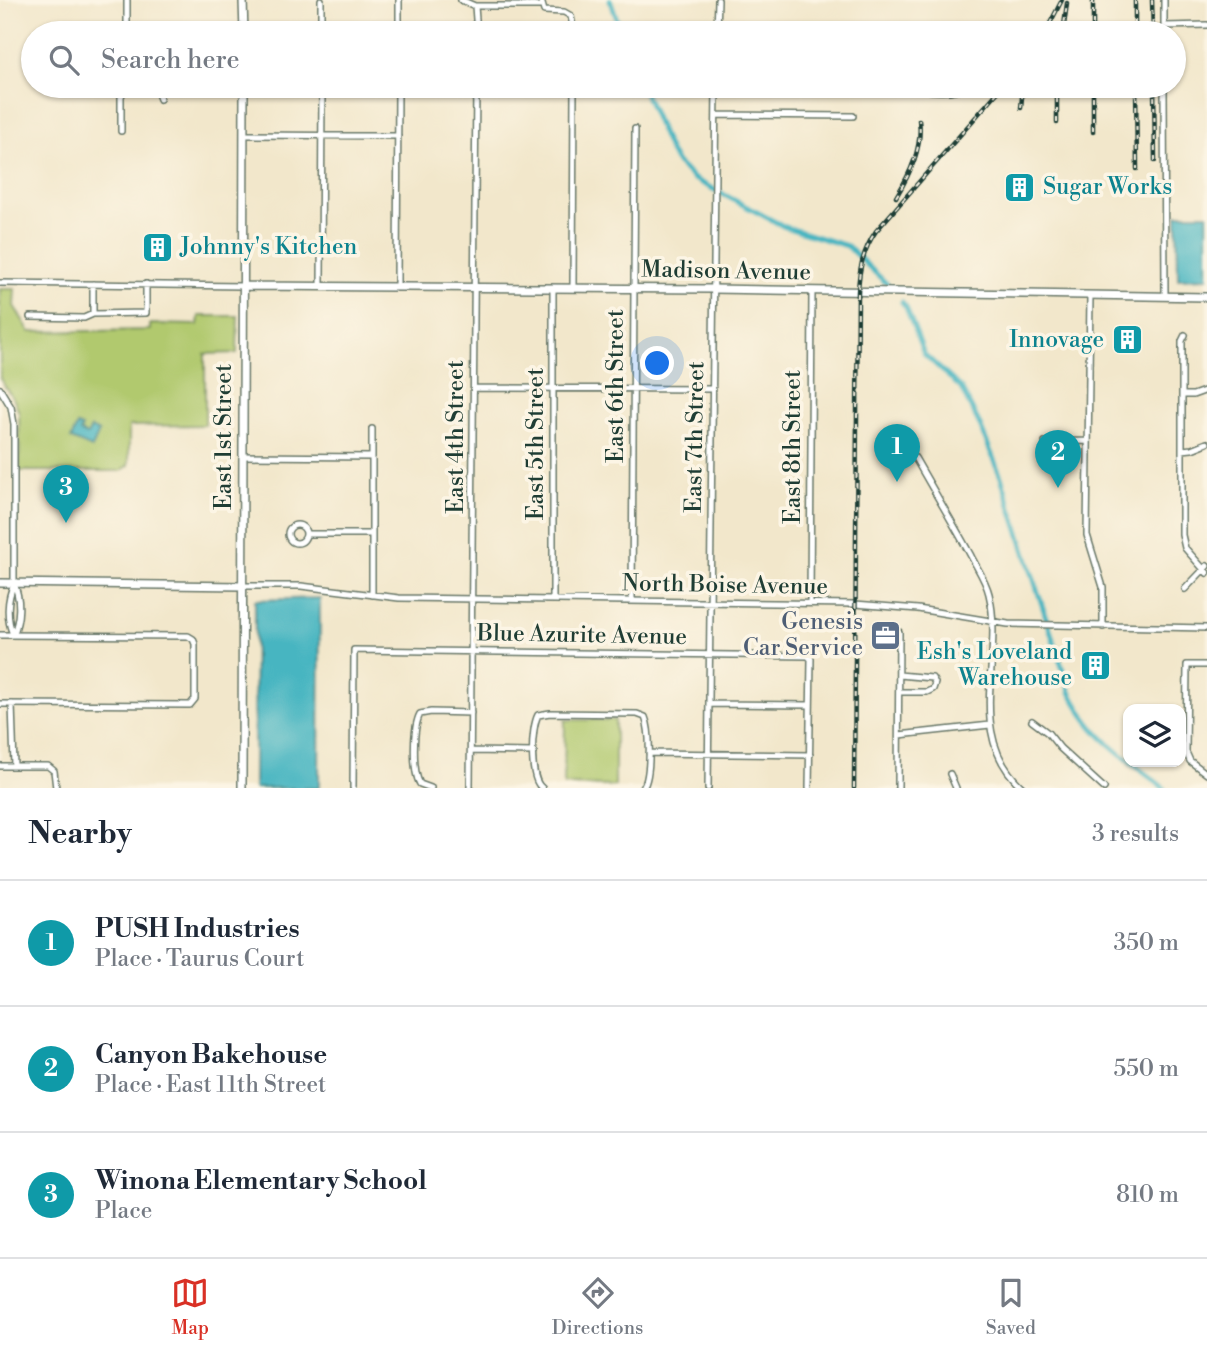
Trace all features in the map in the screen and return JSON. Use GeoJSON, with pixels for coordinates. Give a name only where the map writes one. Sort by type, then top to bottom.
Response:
{"type":"FeatureCollection","features":[{"type":"Feature","properties":{"kind":"main road"},"geometry":{"type":"LineString","coordinates":[[243,0],[244,21]]}},
{"type":"Feature","properties":{"kind":"main road","name":"East 1st Street"},"geometry":{"type":"LineString","coordinates":[[242,788],[244,98]]}},
{"type":"Feature","properties":{"kind":"main road","name":"Madison Avenue"},"geometry":{"type":"LineString","coordinates":[[244,286],[713,289],[1207,297]]}},
{"type":"Feature","properties":{"kind":"main road"},"geometry":{"type":"LineString","coordinates":[[0,583],[243,586]]}},
{"type":"Feature","properties":{"kind":"street"},"geometry":{"type":"LineString","coordinates":[[127,0],[127,21]]}},
{"type":"Feature","properties":{"kind":"street"},"geometry":{"type":"LineString","coordinates":[[321,0],[321,21]]}},
{"type":"Feature","properties":{"kind":"street"},"geometry":{"type":"LineString","coordinates":[[399,0],[399,21]]}},
{"type":"Feature","properties":{"kind":"street"},"geometry":{"type":"LineString","coordinates":[[461,0],[475,6],[541,3],[544,11],[569,14],[573,21]]}},
{"type":"Feature","properties":{"kind":"street"},"geometry":{"type":"LineString","coordinates":[[717,21],[718,0]]}},
{"type":"Feature","properties":{"kind":"street"},"geometry":{"type":"LineString","coordinates":[[1164,0],[1164,21]]}},
{"type":"Feature","properties":{"kind":"street"},"geometry":{"type":"LineString","coordinates":[[475,6],[476,21]]}},
{"type":"Feature","properties":{"kind":"street"},"geometry":{"type":"LineString","coordinates":[[1186,25],[1207,25]]}},
{"type":"Feature","properties":{"kind":"street"},"geometry":{"type":"LineString","coordinates":[[121,98],[121,131]]}},
{"type":"Feature","properties":{"kind":"street"},"geometry":{"type":"LineString","coordinates":[[321,287],[322,98]]}},
{"type":"Feature","properties":{"kind":"street"},"geometry":{"type":"LineString","coordinates":[[397,287],[398,98]]}},
{"type":"Feature","properties":{"kind":"street","name":"East 4th Street"},"geometry":{"type":"LineString","coordinates":[[470,788],[476,98]]}},
{"type":"Feature","properties":{"kind":"street"},"geometry":{"type":"LineString","coordinates":[[573,98],[573,288]]}},
{"type":"Feature","properties":{"kind":"street","name":"East 7th Street"},"geometry":{"type":"LineString","coordinates":[[708,788],[716,98]]}},
{"type":"Feature","properties":{"kind":"street"},"geometry":{"type":"LineString","coordinates":[[1164,98],[1165,296]]}},
{"type":"Feature","properties":{"kind":"street"},"geometry":{"type":"LineString","coordinates":[[716,115],[853,116]]}},
{"type":"Feature","properties":{"kind":"street","name":"East 6th Street"},"geometry":{"type":"LineString","coordinates":[[632,601],[635,129]]}},
{"type":"Feature","properties":{"kind":"street"},"geometry":{"type":"LineString","coordinates":[[245,135],[398,136]]}},
{"type":"Feature","properties":{"kind":"street"},"geometry":{"type":"LineString","coordinates":[[0,283],[244,286]]}},
{"type":"Feature","properties":{"kind":"street"},"geometry":{"type":"LineString","coordinates":[[93,284],[93,314]]}},
{"type":"Feature","properties":{"kind":"street"},"geometry":{"type":"LineString","coordinates":[[30,317],[84,318],[93,314],[146,313],[146,284]]}},
{"type":"Feature","properties":{"kind":"street","name":"East 5th Street"},"geometry":{"type":"LineString","coordinates":[[552,600],[554,288]]}},
{"type":"Feature","properties":{"kind":"street","name":"East 8th Street"},"geometry":{"type":"LineString","coordinates":[[810,603],[812,291]]}},
{"type":"Feature","properties":{"kind":"street"},"geometry":{"type":"LineString","coordinates":[[1090,295],[1087,535],[1101,580],[1103,627]]}},
{"type":"Feature","properties":{"kind":"street"},"geometry":{"type":"LineString","coordinates":[[1185,335],[1182,341],[1182,535],[1185,548],[1206,570],[1185,589]]}},
{"type":"Feature","properties":{"kind":"street"},"geometry":{"type":"LineString","coordinates":[[474,388],[713,388]]}},
{"type":"Feature","properties":{"kind":"street"},"geometry":{"type":"LineString","coordinates":[[0,389],[14,417],[14,584],[9,594],[9,625],[13,635]]}},
{"type":"Feature","properties":{"kind":"street"},"geometry":{"type":"LineString","coordinates":[[1182,395],[1193,395],[1207,390]]}},
{"type":"Feature","properties":{"kind":"street"},"geometry":{"type":"LineString","coordinates":[[372,429],[372,595]]}},
{"type":"Feature","properties":{"kind":"street"},"geometry":{"type":"LineString","coordinates":[[1045,442],[1087,441]]}},
{"type":"Feature","properties":{"kind":"street"},"geometry":{"type":"LineString","coordinates":[[1182,450],[1207,443]]}},
{"type":"Feature","properties":{"kind":"street"},"geometry":{"type":"LineString","coordinates":[[243,456],[372,457]]}},
{"type":"Feature","properties":{"kind":"street"},"geometry":{"type":"LineString","coordinates":[[915,458],[989,592],[992,622],[990,725],[1000,757],[1023,788]]}},
{"type":"Feature","properties":{"kind":"street"},"geometry":{"type":"LineString","coordinates":[[306,534],[371,534]]}},
{"type":"Feature","properties":{"kind":"street","name":"North Boise Avenue"},"geometry":{"type":"LineString","coordinates":[[243,586],[301,586],[399,598],[810,603],[897,607],[992,622],[1041,626],[1207,628]]}},
{"type":"Feature","properties":{"kind":"street"},"geometry":{"type":"LineString","coordinates":[[898,788],[899,632]]}},
{"type":"Feature","properties":{"kind":"street"},"geometry":{"type":"LineString","coordinates":[[0,635],[188,636],[194,639],[195,644],[195,699],[192,704],[0,704]]}},
{"type":"Feature","properties":{"kind":"street","name":"Blue Azurite Avenue"},"geometry":{"type":"LineString","coordinates":[[353,788],[354,650],[810,656],[810,705]]}},
{"type":"Feature","properties":{"kind":"street"},"geometry":{"type":"LineString","coordinates":[[1207,665],[1187,665],[1186,752],[1190,761],[1207,774]]}},
{"type":"Feature","properties":{"kind":"street"},"geometry":{"type":"LineString","coordinates":[[899,675],[927,676],[935,683],[933,689],[927,692],[899,692]]}},
{"type":"Feature","properties":{"kind":"street"},"geometry":{"type":"LineString","coordinates":[[12,704],[14,766]]}},
{"type":"Feature","properties":{"kind":"street"},"geometry":{"type":"LineString","coordinates":[[709,704],[810,705],[809,788]]}},
{"type":"Feature","properties":{"kind":"street"},"geometry":{"type":"LineString","coordinates":[[431,788],[420,784],[417,779],[417,719],[425,712],[471,713]]}},
{"type":"Feature","properties":{"kind":"street"},"geometry":{"type":"LineString","coordinates":[[539,787],[534,776],[534,726],[538,715],[638,714],[645,717],[649,727],[648,780],[644,787]]}},
{"type":"Feature","properties":{"kind":"street"},"geometry":{"type":"LineString","coordinates":[[1032,722],[1048,733],[1059,748],[1104,788]]}},
{"type":"Feature","properties":{"kind":"street"},"geometry":{"type":"LineString","coordinates":[[899,735],[990,725]]}},
{"type":"Feature","properties":{"kind":"street"},"geometry":{"type":"LineString","coordinates":[[471,751],[534,752]]}},
{"type":"Feature","properties":{"kind":"street"},"geometry":{"type":"LineString","coordinates":[[649,753],[810,755]]}},
{"type":"Feature","properties":{"kind":"street"},"geometry":{"type":"LineString","coordinates":[[0,766],[48,766],[54,771],[56,788]]}},
{"type":"Feature","properties":{"kind":"street"},"geometry":{"type":"LineString","coordinates":[[950,774],[956,788]]}},
{"type":"Feature","properties":{"kind":"green space"},"geometry":{"type":"Polygon","coordinates":[[[0,289],[15,289],[14,306],[30,332],[150,330],[150,324],[198,325],[199,316],[238,316],[237,353],[205,354],[205,425],[129,426],[129,465],[121,471],[20,471],[19,413],[0,379],[0,289]]]}},
{"type":"Feature","properties":{"kind":"green space"},"geometry":{"type":"Polygon","coordinates":[[[565,720],[615,720],[615,786],[564,785],[565,720]]]}},
{"type":"Feature","properties":{"kind":"water"},"geometry":{"type":"Polygon","coordinates":[[[1177,214],[1207,214],[1207,278],[1178,279],[1177,214]]]}},
{"type":"Feature","properties":{"kind":"water"},"geometry":{"type":"Polygon","coordinates":[[[77,425],[82,427],[80,432],[87,435],[91,428],[99,432],[92,448],[71,439],[77,425]]]}},
{"type":"Feature","properties":{"kind":"water"},"geometry":{"type":"Polygon","coordinates":[[[320,598],[319,788],[254,788],[255,600],[320,598]]]}},
{"type":"Feature","properties":{"kind":"waterway"},"geometry":{"type":"LineString","coordinates":[[610,0],[618,21]]}},
{"type":"Feature","properties":{"kind":"waterway"},"geometry":{"type":"LineString","coordinates":[[647,98],[670,152],[694,179],[785,227],[847,246],[889,286]]}},
{"type":"Feature","properties":{"kind":"waterway"},"geometry":{"type":"LineString","coordinates":[[902,302],[924,354],[961,388],[979,423],[1001,477],[1070,692],[1095,730],[1123,756]]}},
{"type":"Feature","properties":{"kind":"waterway"},"geometry":{"type":"LineString","coordinates":[[1137,767],[1164,788]]}},
{"type":"Feature","properties":{"kind":"railway"},"geometry":{"type":"LineString","coordinates":[[1051,21],[1062,0]]}},
{"type":"Feature","properties":{"kind":"railway"},"geometry":{"type":"LineString","coordinates":[[1093,0],[1093,21]]}},
{"type":"Feature","properties":{"kind":"railway"},"geometry":{"type":"LineString","coordinates":[[1135,0],[1135,21]]}},
{"type":"Feature","properties":{"kind":"railway"},"geometry":{"type":"LineString","coordinates":[[1152,0],[1153,21]]}},
{"type":"Feature","properties":{"kind":"railway"},"geometry":{"type":"LineString","coordinates":[[1065,21],[1067,3]]}},
{"type":"Feature","properties":{"kind":"railway"},"geometry":{"type":"LineString","coordinates":[[854,788],[858,292],[861,268],[868,245],[876,231],[992,98]]}},
{"type":"Feature","properties":{"kind":"railway"},"geometry":{"type":"LineString","coordinates":[[1021,108],[1022,98]]}},
{"type":"Feature","properties":{"kind":"railway"},"geometry":{"type":"LineString","coordinates":[[1057,98],[1057,123]]}},
{"type":"Feature","properties":{"kind":"railway"},"geometry":{"type":"LineString","coordinates":[[1093,98],[1093,132]]}},
{"type":"Feature","properties":{"kind":"railway"},"geometry":{"type":"LineString","coordinates":[[1136,98],[1137,169]]}},
{"type":"Feature","properties":{"kind":"railway"},"geometry":{"type":"LineString","coordinates":[[1154,98],[1155,161]]}},
{"type":"Feature","properties":{"kind":"railway"},"geometry":{"type":"LineString","coordinates":[[896,197],[914,160],[919,140],[919,120]]}},
{"type":"Feature","properties":{"kind":"place","name":"Sugar Works"},"geometry":{"type":"Point","coordinates":[1020,187]}},
{"type":"Feature","properties":{"kind":"place","name":"Johnny's Kitchen"},"geometry":{"type":"Point","coordinates":[157,247]}},
{"type":"Feature","properties":{"kind":"place","name":"Innovage"},"geometry":{"type":"Point","coordinates":[1127,340]}},
{"type":"Feature","properties":{"kind":"place","name":"PUSH Industries"},"geometry":{"type":"Point","coordinates":[897,482]}},
{"type":"Feature","properties":{"kind":"place","name":"Canyon Bakehouse"},"geometry":{"type":"Point","coordinates":[1058,488]}},
{"type":"Feature","properties":{"kind":"place","name":"Winona Elementary School"},"geometry":{"type":"Point","coordinates":[66,523]}},
{"type":"Feature","properties":{"kind":"place","name":"Genesis Car Service"},"geometry":{"type":"Point","coordinates":[886,635]}},
{"type":"Feature","properties":{"kind":"place","name":"Esh's Loveland Warehouse"},"geometry":{"type":"Point","coordinates":[1095,665]}}]}
